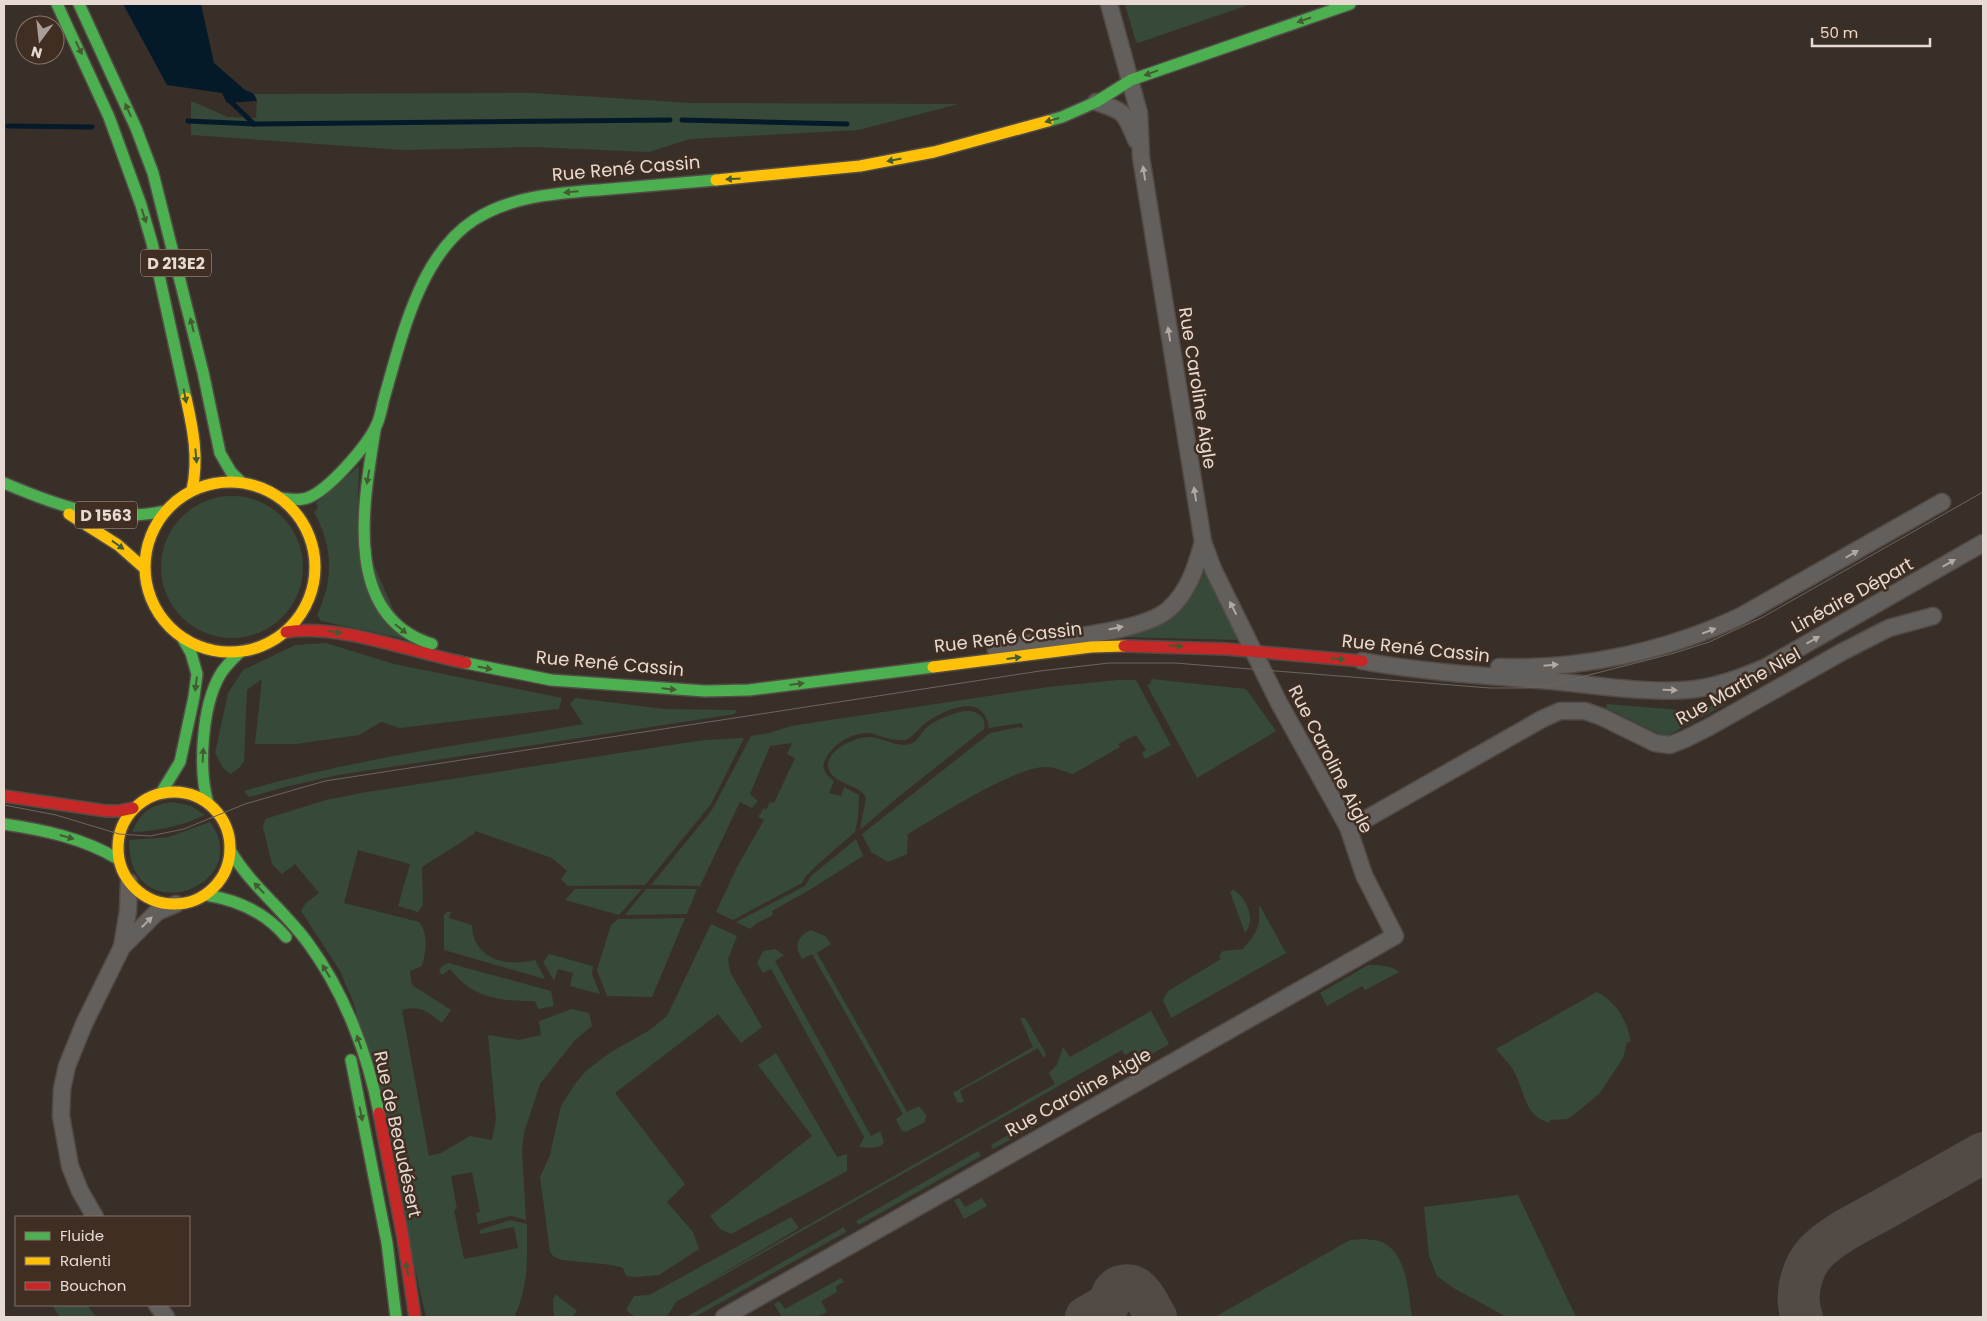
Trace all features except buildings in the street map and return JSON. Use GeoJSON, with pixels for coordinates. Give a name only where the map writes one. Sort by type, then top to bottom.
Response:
{"type":"FeatureCollection","features":[{"type":"Feature","properties":{"kind":"main road","name":"D 213E2"},"geometry":{"type":"LineString","coordinates":[[57,4],[124,153],[151,236],[197,458],[196,477],[192,490]]}},
{"type":"Feature","properties":{"kind":"main road","name":"D 213E2"},"geometry":{"type":"LineString","coordinates":[[79,4],[136,128],[153,172],[186,300],[220,453],[241,482]]}},
{"type":"Feature","properties":{"kind":"main road","name":"Rue René Cassin"},"geometry":{"type":"LineString","coordinates":[[281,498],[308,498],[319,492],[351,460],[375,429],[414,304],[431,266],[454,236],[472,221],[492,209],[515,201],[552,194],[778,175],[860,166],[895,160],[1062,117],[1096,102],[1131,80],[1350,4]]}},
{"type":"Feature","properties":{"kind":"main road"},"geometry":{"type":"LineString","coordinates":[[375,429],[362,516],[363,544],[373,586],[381,605],[392,622],[402,632],[414,638],[440,647],[526,663]]}},
{"type":"Feature","properties":{"kind":"main road"},"geometry":{"type":"LineString","coordinates":[[216,482],[241,482],[262,488],[281,498],[299,516],[311,539],[316,564],[313,589],[303,612],[286,632],[272,642],[240,652],[210,650],[183,639],[167,625],[155,608],[147,589],[144,568],[146,548],[153,528],[165,511],[177,499],[192,490],[216,482]]}},
{"type":"Feature","properties":{"kind":"main road","name":"D 1563"},"geometry":{"type":"LineString","coordinates":[[4,483],[47,502],[111,540],[134,556],[144,568]]}},
{"type":"Feature","properties":{"kind":"main road","name":"D 1563"},"geometry":{"type":"LineString","coordinates":[[47,502],[119,517],[148,516],[165,511]]}},
{"type":"Feature","properties":{"kind":"main road","name":"Rue René Cassin"},"geometry":{"type":"LineString","coordinates":[[286,632],[301,630],[333,631],[438,658],[552,680],[676,690],[737,691],[1124,644],[1255,652],[1362,662]]}},
{"type":"Feature","properties":{"kind":"main road"},"geometry":{"type":"LineString","coordinates":[[161,793],[180,762],[194,697],[197,674],[191,653],[183,639]]}},
{"type":"Feature","properties":{"kind":"main road"},"geometry":{"type":"LineString","coordinates":[[208,803],[203,789],[202,752],[211,702],[218,679],[228,663],[240,652]]}},
{"type":"Feature","properties":{"kind":"main road"},"geometry":{"type":"LineString","coordinates":[[562,670],[620,685]]}},
{"type":"Feature","properties":{"kind":"main road"},"geometry":{"type":"LineString","coordinates":[[178,791],[194,795],[208,803],[220,815],[228,831],[230,850],[227,867],[219,883],[206,895],[192,902],[176,904],[158,902],[142,894],[129,882],[122,871],[118,859],[119,834],[124,820],[133,808],[146,798],[161,793],[178,791]]}},
{"type":"Feature","properties":{"kind":"main road"},"geometry":{"type":"LineString","coordinates":[[4,796],[106,811],[133,808]]}},
{"type":"Feature","properties":{"kind":"main road"},"geometry":{"type":"LineString","coordinates":[[4,824],[65,836],[96,847],[118,859]]}},
{"type":"Feature","properties":{"kind":"main road","name":"Rue de Beaudésert"},"geometry":{"type":"LineString","coordinates":[[230,850],[239,866],[265,893],[308,944],[339,994],[353,1026],[371,1079],[378,1107],[403,1238],[415,1317]]}},
{"type":"Feature","properties":{"kind":"main road"},"geometry":{"type":"LineString","coordinates":[[206,895],[232,899],[254,909],[283,934],[295,949]]}},
{"type":"Feature","properties":{"kind":"main road"},"geometry":{"type":"LineString","coordinates":[[324,991],[333,1007]]}},
{"type":"Feature","properties":{"kind":"main road","name":"Rue de Beaudésert"},"geometry":{"type":"LineString","coordinates":[[347,1046],[387,1243],[396,1317]]}},
{"type":"Feature","properties":{"kind":"street","name":"Rue Caroline Aigle"},"geometry":{"type":"LineString","coordinates":[[724,1317],[1395,936],[1364,875],[1348,828],[1278,701],[1213,569],[1203,542],[1141,151],[1139,113],[1109,4]]}},
{"type":"Feature","properties":{"kind":"street"},"geometry":{"type":"LineString","coordinates":[[1096,102],[1116,108],[1123,113],[1141,151]]}},
{"type":"Feature","properties":{"kind":"street"},"geometry":{"type":"LineString","coordinates":[[124,153],[133,160],[186,300]]}},
{"type":"Feature","properties":{"kind":"street"},"geometry":{"type":"LineString","coordinates":[[1362,662],[1534,667],[1610,658],[1671,643],[1706,632],[1742,616],[1942,502]]}},
{"type":"Feature","properties":{"kind":"street"},"geometry":{"type":"LineString","coordinates":[[931,667],[1009,646],[1085,634],[1149,621],[1168,610],[1188,585],[1203,542]]}},
{"type":"Feature","properties":{"kind":"street","name":"Linéaire Départ"},"geometry":{"type":"LineString","coordinates":[[1739,679],[1766,667],[1983,544]]}},
{"type":"Feature","properties":{"kind":"street","name":"Rue Marthe Niel"},"geometry":{"type":"LineString","coordinates":[[1348,828],[1542,719],[1560,711],[1585,712],[1655,743],[1670,745],[1709,727],[1842,652],[1889,628],[1933,616]]}},
{"type":"Feature","properties":{"kind":"street","name":"Rue René Cassin"},"geometry":{"type":"LineString","coordinates":[[1362,662],[1407,669],[1670,690],[1695,689],[1739,679]]}},
{"type":"Feature","properties":{"kind":"street"},"geometry":{"type":"LineString","coordinates":[[94,1216],[80,1191],[70,1166],[61,1116],[62,1089],[70,1057],[122,947],[129,905],[129,882]]}},
{"type":"Feature","properties":{"kind":"street"},"geometry":{"type":"LineString","coordinates":[[122,947],[157,912],[176,904]]}},
{"type":"Feature","properties":{"kind":"street"},"geometry":{"type":"LineString","coordinates":[[158,1306],[166,1317]]}},
{"type":"Feature","properties":{"kind":"green space"},"geometry":{"type":"Polygon","coordinates":[[[1125,4],[1251,4],[1138,43],[1136,42],[1125,4]]]}},
{"type":"Feature","properties":{"kind":"green space"},"geometry":{"type":"Polygon","coordinates":[[[533,93],[691,103],[958,104],[859,130],[690,139],[649,152],[533,147],[403,150],[191,135],[191,101],[228,117],[256,118],[257,101],[254,94],[533,93]]]}},
{"type":"Feature","properties":{"kind":"green space"},"geometry":{"type":"Polygon","coordinates":[[[359,466],[357,526],[406,639],[321,621],[317,615],[323,602],[329,576],[329,563],[325,538],[314,512],[318,508],[316,503],[359,466]]]}},
{"type":"Feature","properties":{"kind":"green space"},"geometry":{"type":"Polygon","coordinates":[[[232,496],[246,497],[259,501],[272,508],[282,517],[291,527],[298,540],[302,553],[302,581],[298,594],[291,607],[282,617],[272,626],[259,633],[246,637],[232,638],[218,637],[205,633],[192,626],[182,617],[173,607],[166,594],[162,581],[161,567],[162,553],[166,540],[173,527],[182,517],[192,508],[205,501],[218,497],[232,496]]]}},
{"type":"Feature","properties":{"kind":"green space"},"geometry":{"type":"Polygon","coordinates":[[[1205,569],[1242,640],[1120,637],[1163,622],[1182,609],[1198,586],[1205,569]]]}},
{"type":"Feature","properties":{"kind":"green space"},"geometry":{"type":"Polygon","coordinates":[[[326,643],[394,664],[562,698],[559,709],[400,728],[381,722],[359,735],[296,744],[255,744],[262,679],[247,690],[244,761],[239,768],[230,774],[223,768],[215,753],[228,693],[243,670],[295,645],[326,643]]]}},
{"type":"Feature","properties":{"kind":"green space"},"geometry":{"type":"Polygon","coordinates":[[[1151,679],[1246,689],[1276,731],[1197,778],[1147,685],[1151,683],[1151,679]]]}},
{"type":"Feature","properties":{"kind":"green space"},"geometry":{"type":"Polygon","coordinates":[[[1136,680],[1171,745],[1145,759],[1142,753],[1146,750],[1136,735],[1118,744],[1120,747],[1073,774],[1047,767],[1034,768],[1017,774],[977,793],[908,834],[907,854],[888,862],[871,852],[862,834],[990,733],[1019,727],[1023,729],[1022,723],[989,728],[986,717],[980,711],[973,707],[965,706],[938,715],[906,740],[892,739],[870,733],[854,735],[834,747],[825,759],[823,766],[826,774],[834,781],[829,793],[841,796],[844,787],[859,795],[855,832],[818,864],[805,877],[802,883],[733,920],[716,912],[737,867],[764,820],[758,817],[764,808],[766,810],[770,802],[774,803],[795,758],[787,754],[792,743],[770,746],[750,794],[758,801],[752,808],[740,802],[700,886],[651,885],[712,810],[751,736],[791,726],[1048,687],[1136,680]]]}},
{"type":"Feature","properties":{"kind":"green space"},"geometry":{"type":"Polygon","coordinates":[[[575,698],[665,709],[736,710],[735,714],[338,775],[249,797],[244,791],[328,769],[455,745],[583,724],[570,704],[575,698]]]}},
{"type":"Feature","properties":{"kind":"green space"},"geometry":{"type":"Polygon","coordinates":[[[1607,704],[1679,710],[1726,704],[1665,737],[1606,708],[1607,704]]]}},
{"type":"Feature","properties":{"kind":"green space"},"geometry":{"type":"Polygon","coordinates":[[[964,711],[980,715],[984,721],[984,729],[860,830],[866,797],[858,789],[832,775],[828,765],[834,752],[849,742],[867,737],[908,745],[917,740],[926,728],[934,722],[964,711]]]}},
{"type":"Feature","properties":{"kind":"green space"},"geometry":{"type":"Polygon","coordinates":[[[744,738],[711,804],[645,885],[568,886],[561,879],[567,871],[552,858],[475,831],[474,834],[422,867],[423,905],[418,912],[398,906],[410,864],[358,850],[344,903],[419,922],[424,932],[425,949],[422,966],[410,971],[412,985],[451,1010],[442,1023],[419,1009],[402,1010],[429,1156],[441,1153],[470,1136],[492,1140],[496,1119],[488,1035],[519,1040],[541,1035],[539,1021],[572,1009],[589,1013],[592,1026],[575,1040],[540,1084],[524,1133],[522,1151],[526,1220],[511,1216],[478,1224],[476,1213],[480,1212],[472,1172],[451,1176],[457,1209],[454,1210],[464,1259],[518,1248],[514,1227],[480,1234],[480,1230],[510,1220],[527,1224],[525,1283],[514,1317],[426,1317],[354,1004],[340,971],[301,911],[306,903],[319,893],[295,864],[282,874],[272,864],[263,827],[265,819],[326,800],[367,792],[704,740],[744,738]]]}},
{"type":"Feature","properties":{"kind":"green space"},"geometry":{"type":"Polygon","coordinates":[[[173,802],[191,806],[205,815],[170,827],[132,832],[139,819],[148,810],[173,802]]]}},
{"type":"Feature","properties":{"kind":"green space"},"geometry":{"type":"Polygon","coordinates":[[[210,822],[220,845],[217,865],[205,881],[187,890],[167,892],[148,886],[134,869],[129,840],[169,837],[210,822]]]}},
{"type":"Feature","properties":{"kind":"green space"},"geometry":{"type":"Polygon","coordinates":[[[856,839],[863,856],[772,911],[773,915],[750,929],[736,922],[805,886],[811,876],[856,839]]]}},
{"type":"Feature","properties":{"kind":"green space"},"geometry":{"type":"Polygon","coordinates":[[[575,889],[642,889],[619,915],[565,900],[575,889]]]}},
{"type":"Feature","properties":{"kind":"green space"},"geometry":{"type":"Polygon","coordinates":[[[646,889],[697,889],[687,914],[625,915],[646,889]]]}},
{"type":"Feature","properties":{"kind":"green space"},"geometry":{"type":"Polygon","coordinates":[[[1234,890],[1243,899],[1250,916],[1250,922],[1245,933],[1230,892],[1234,890]]]}},
{"type":"Feature","properties":{"kind":"green space"},"geometry":{"type":"Polygon","coordinates":[[[1259,906],[1286,953],[1171,1018],[1163,1000],[1168,991],[1221,959],[1219,956],[1223,951],[1243,949],[1257,930],[1259,906]]]}},
{"type":"Feature","properties":{"kind":"green space"},"geometry":{"type":"Polygon","coordinates":[[[447,912],[451,912],[449,918],[472,925],[478,946],[485,953],[503,961],[524,962],[535,960],[545,979],[444,950],[444,915],[447,912]]]}},
{"type":"Feature","properties":{"kind":"green space"},"geometry":{"type":"Polygon","coordinates":[[[685,918],[652,997],[607,996],[597,970],[611,925],[618,919],[685,918]]]}},
{"type":"Feature","properties":{"kind":"green space"},"geometry":{"type":"Polygon","coordinates":[[[711,924],[737,936],[728,959],[730,972],[762,1027],[741,1043],[718,1014],[615,1093],[685,1184],[667,1202],[693,1232],[699,1249],[659,1275],[636,1277],[626,1276],[623,1268],[612,1265],[562,1260],[554,1257],[550,1252],[540,1177],[550,1155],[561,1106],[575,1084],[587,1070],[611,1052],[650,1030],[667,1016],[711,924]]]}},
{"type":"Feature","properties":{"kind":"green space"},"geometry":{"type":"Polygon","coordinates":[[[811,930],[825,936],[831,944],[817,953],[907,1112],[919,1106],[926,1115],[925,1122],[906,1132],[901,1130],[896,1119],[903,1114],[812,954],[802,959],[799,954],[797,946],[800,938],[811,930]]]}},
{"type":"Feature","properties":{"kind":"green space"},"geometry":{"type":"Polygon","coordinates":[[[775,949],[784,955],[775,961],[871,1136],[880,1131],[884,1142],[881,1146],[874,1148],[859,1147],[864,1137],[771,969],[763,973],[757,963],[763,951],[775,949]]]}},
{"type":"Feature","properties":{"kind":"green space"},"geometry":{"type":"Polygon","coordinates":[[[549,954],[593,966],[592,974],[600,994],[570,986],[573,973],[558,969],[554,981],[543,962],[549,954]]]}},
{"type":"Feature","properties":{"kind":"green space"},"geometry":{"type":"Polygon","coordinates":[[[448,963],[551,991],[554,1006],[538,1009],[535,1001],[499,999],[478,992],[468,987],[450,969],[442,975],[439,971],[442,966],[448,963]]]}},
{"type":"Feature","properties":{"kind":"green space"},"geometry":{"type":"Polygon","coordinates":[[[1368,965],[1380,965],[1399,972],[1365,990],[1362,986],[1327,1006],[1320,993],[1368,965]]]}},
{"type":"Feature","properties":{"kind":"green space"},"geometry":{"type":"Polygon","coordinates":[[[1597,992],[1610,1001],[1620,1013],[1627,1026],[1631,1042],[1627,1042],[1623,1058],[1600,1093],[1567,1119],[1550,1120],[1549,1123],[1540,1119],[1529,1108],[1513,1070],[1496,1049],[1597,992]]]}},
{"type":"Feature","properties":{"kind":"green space"},"geometry":{"type":"Polygon","coordinates":[[[1151,1011],[1169,1044],[1138,1062],[1132,1051],[1125,1055],[1122,1050],[676,1302],[668,1315],[664,1317],[635,1317],[626,1310],[634,1296],[649,1295],[791,1217],[799,1228],[703,1285],[1055,1084],[1049,1073],[1057,1065],[1063,1047],[1070,1057],[1151,1011]]]}},
{"type":"Feature","properties":{"kind":"green space"},"geometry":{"type":"Polygon","coordinates":[[[1020,1018],[1025,1018],[1046,1054],[1044,1058],[1038,1048],[960,1091],[964,1102],[958,1103],[953,1093],[1033,1047],[1020,1018]]]}},
{"type":"Feature","properties":{"kind":"green space"},"geometry":{"type":"Polygon","coordinates":[[[776,1053],[837,1157],[847,1154],[847,1171],[731,1234],[720,1229],[710,1216],[812,1136],[758,1065],[776,1053]]]}},
{"type":"Feature","properties":{"kind":"green space"},"geometry":{"type":"Polygon","coordinates":[[[1039,1117],[1039,1124],[993,1149],[991,1145],[1039,1117]]]}},
{"type":"Feature","properties":{"kind":"green space"},"geometry":{"type":"Polygon","coordinates":[[[978,1151],[981,1156],[859,1225],[856,1221],[978,1151]]]}},
{"type":"Feature","properties":{"kind":"green space"},"geometry":{"type":"Polygon","coordinates":[[[1518,1195],[1576,1317],[1507,1317],[1455,1289],[1437,1276],[1429,1256],[1424,1207],[1518,1195]]]}},
{"type":"Feature","properties":{"kind":"green space"},"geometry":{"type":"Polygon","coordinates":[[[959,1198],[965,1207],[982,1198],[987,1206],[964,1219],[954,1200],[959,1198]]]}},
{"type":"Feature","properties":{"kind":"green space"},"geometry":{"type":"Polygon","coordinates":[[[844,1227],[846,1232],[695,1317],[686,1317],[844,1227]]]}},
{"type":"Feature","properties":{"kind":"green space"},"geometry":{"type":"Polygon","coordinates":[[[1365,1239],[1384,1243],[1398,1257],[1406,1276],[1412,1317],[1215,1317],[1350,1240],[1365,1239]]]}},
{"type":"Feature","properties":{"kind":"green space"},"geometry":{"type":"Polygon","coordinates":[[[841,1278],[844,1282],[836,1286],[837,1292],[821,1301],[827,1312],[816,1317],[782,1317],[774,1304],[779,1301],[785,1309],[841,1278]]]}},
{"type":"Feature","properties":{"kind":"green space"},"geometry":{"type":"Polygon","coordinates":[[[555,1294],[577,1311],[572,1317],[554,1317],[553,1300],[555,1294]]]}},
{"type":"Feature","properties":{"kind":"green space"},"geometry":{"type":"Polygon","coordinates":[[[88,1306],[96,1317],[60,1317],[53,1307],[88,1306]]]}},
{"type":"Feature","properties":{"kind":"water"},"geometry":{"type":"Polygon","coordinates":[[[123,4],[201,4],[214,63],[245,90],[254,94],[257,101],[227,103],[222,93],[167,85],[123,4]]]}},
{"type":"Feature","properties":{"kind":"waterway"},"geometry":{"type":"LineString","coordinates":[[228,99],[254,124]]}},
{"type":"Feature","properties":{"kind":"waterway"},"geometry":{"type":"LineString","coordinates":[[188,121],[255,124],[670,120]]}},
{"type":"Feature","properties":{"kind":"waterway"},"geometry":{"type":"LineString","coordinates":[[682,120],[847,124]]}},
{"type":"Feature","properties":{"kind":"waterway"},"geometry":{"type":"LineString","coordinates":[[8,126],[92,127]]}},
{"type":"Feature","properties":{"kind":"taxiway"},"geometry":{"type":"LineString","coordinates":[[1802,1317],[1799,1301],[1800,1284],[1806,1267],[1815,1253],[1846,1230],[1983,1153]]}},
{"type":"Feature","properties":{"kind":"taxiway"},"geometry":{"type":"LineString","coordinates":[[1086,1317],[1109,1304],[1115,1290],[1126,1285],[1132,1286],[1142,1294],[1156,1317]]}},
{"type":"Feature","properties":{"kind":"tram line"},"geometry":{"type":"LineString","coordinates":[[4,805],[56,815],[119,834],[150,836],[184,829],[245,804],[325,781],[1040,671],[1109,663],[1175,663],[1490,688],[1546,686],[1671,654],[1709,642],[1763,617],[1983,492]]}},
{"type":"Feature","properties":{"kind":"traffic: fast"},"geometry":{"type":"LineString","coordinates":[[57,4],[109,117],[141,205],[152,243],[186,398]]}},
{"type":"Feature","properties":{"kind":"traffic: fast"},"geometry":{"type":"LineString","coordinates":[[79,4],[136,128],[153,173],[203,372],[220,453],[231,472],[241,482]]}},
{"type":"Feature","properties":{"kind":"traffic: fast"},"geometry":{"type":"LineString","coordinates":[[1048,121],[1096,102],[1131,80],[1350,4]]}},
{"type":"Feature","properties":{"kind":"traffic: fast"},"geometry":{"type":"LineString","coordinates":[[281,498],[294,500],[316,494],[336,477],[356,455],[372,433],[378,421],[406,323],[427,275],[455,235],[474,220],[489,211],[540,196],[716,180]]}},
{"type":"Feature","properties":{"kind":"traffic: fast"},"geometry":{"type":"LineString","coordinates":[[375,430],[366,489],[364,522],[365,553],[371,583],[383,609],[403,630],[432,644]]}},
{"type":"Feature","properties":{"kind":"traffic: fast"},"geometry":{"type":"LineString","coordinates":[[4,483],[44,499],[83,511],[123,515],[165,511]]}},
{"type":"Feature","properties":{"kind":"traffic: fast"},"geometry":{"type":"LineString","coordinates":[[161,793],[180,762],[194,697],[197,674],[191,653],[183,639]]}},
{"type":"Feature","properties":{"kind":"traffic: fast"},"geometry":{"type":"LineString","coordinates":[[208,803],[203,773],[203,756],[209,703],[220,675],[240,652]]}},
{"type":"Feature","properties":{"kind":"traffic: fast"},"geometry":{"type":"LineString","coordinates":[[466,663],[551,680],[705,691],[749,690],[933,667]]}},
{"type":"Feature","properties":{"kind":"traffic: fast"},"geometry":{"type":"LineString","coordinates":[[4,824],[34,829],[77,840],[118,859]]}},
{"type":"Feature","properties":{"kind":"traffic: fast"},"geometry":{"type":"LineString","coordinates":[[230,850],[247,875],[299,931],[333,982],[361,1046],[379,1113]]}},
{"type":"Feature","properties":{"kind":"traffic: fast"},"geometry":{"type":"LineString","coordinates":[[206,895],[229,900],[260,914],[286,937]]}},
{"type":"Feature","properties":{"kind":"traffic: fast"},"geometry":{"type":"LineString","coordinates":[[351,1060],[387,1243],[396,1317]]}},
{"type":"Feature","properties":{"kind":"traffic: slow"},"geometry":{"type":"LineString","coordinates":[[716,180],[860,166],[934,152],[1048,121]]}},
{"type":"Feature","properties":{"kind":"traffic: slow"},"geometry":{"type":"LineString","coordinates":[[186,398],[193,432],[195,455],[192,490]]}},
{"type":"Feature","properties":{"kind":"traffic: slow"},"geometry":{"type":"LineString","coordinates":[[238,482],[263,488],[284,501],[296,513],[312,542],[315,567],[314,584],[309,600],[296,621],[284,633],[255,649],[222,652],[197,646],[176,633],[164,621],[148,592],[145,559],[151,534],[164,513],[176,501],[205,485],[238,482]]}},
{"type":"Feature","properties":{"kind":"traffic: slow"},"geometry":{"type":"LineString","coordinates":[[69,514],[118,545],[144,568]]}},
{"type":"Feature","properties":{"kind":"traffic: slow"},"geometry":{"type":"LineString","coordinates":[[933,667],[1091,647],[1124,646]]}},
{"type":"Feature","properties":{"kind":"traffic: slow"},"geometry":{"type":"LineString","coordinates":[[174,792],[196,796],[214,808],[226,826],[230,848],[226,870],[214,888],[196,900],[174,904],[152,900],[134,888],[122,870],[118,848],[122,826],[134,808],[152,796],[174,792]]}},
{"type":"Feature","properties":{"kind":"traffic: jam"},"geometry":{"type":"LineString","coordinates":[[286,632],[308,631],[353,635],[466,663]]}},
{"type":"Feature","properties":{"kind":"traffic: jam"},"geometry":{"type":"LineString","coordinates":[[1124,646],[1226,649],[1362,661]]}},
{"type":"Feature","properties":{"kind":"traffic: jam"},"geometry":{"type":"LineString","coordinates":[[4,796],[106,811],[133,808]]}},
{"type":"Feature","properties":{"kind":"traffic: jam"},"geometry":{"type":"LineString","coordinates":[[379,1113],[403,1238],[415,1317]]}}]}
